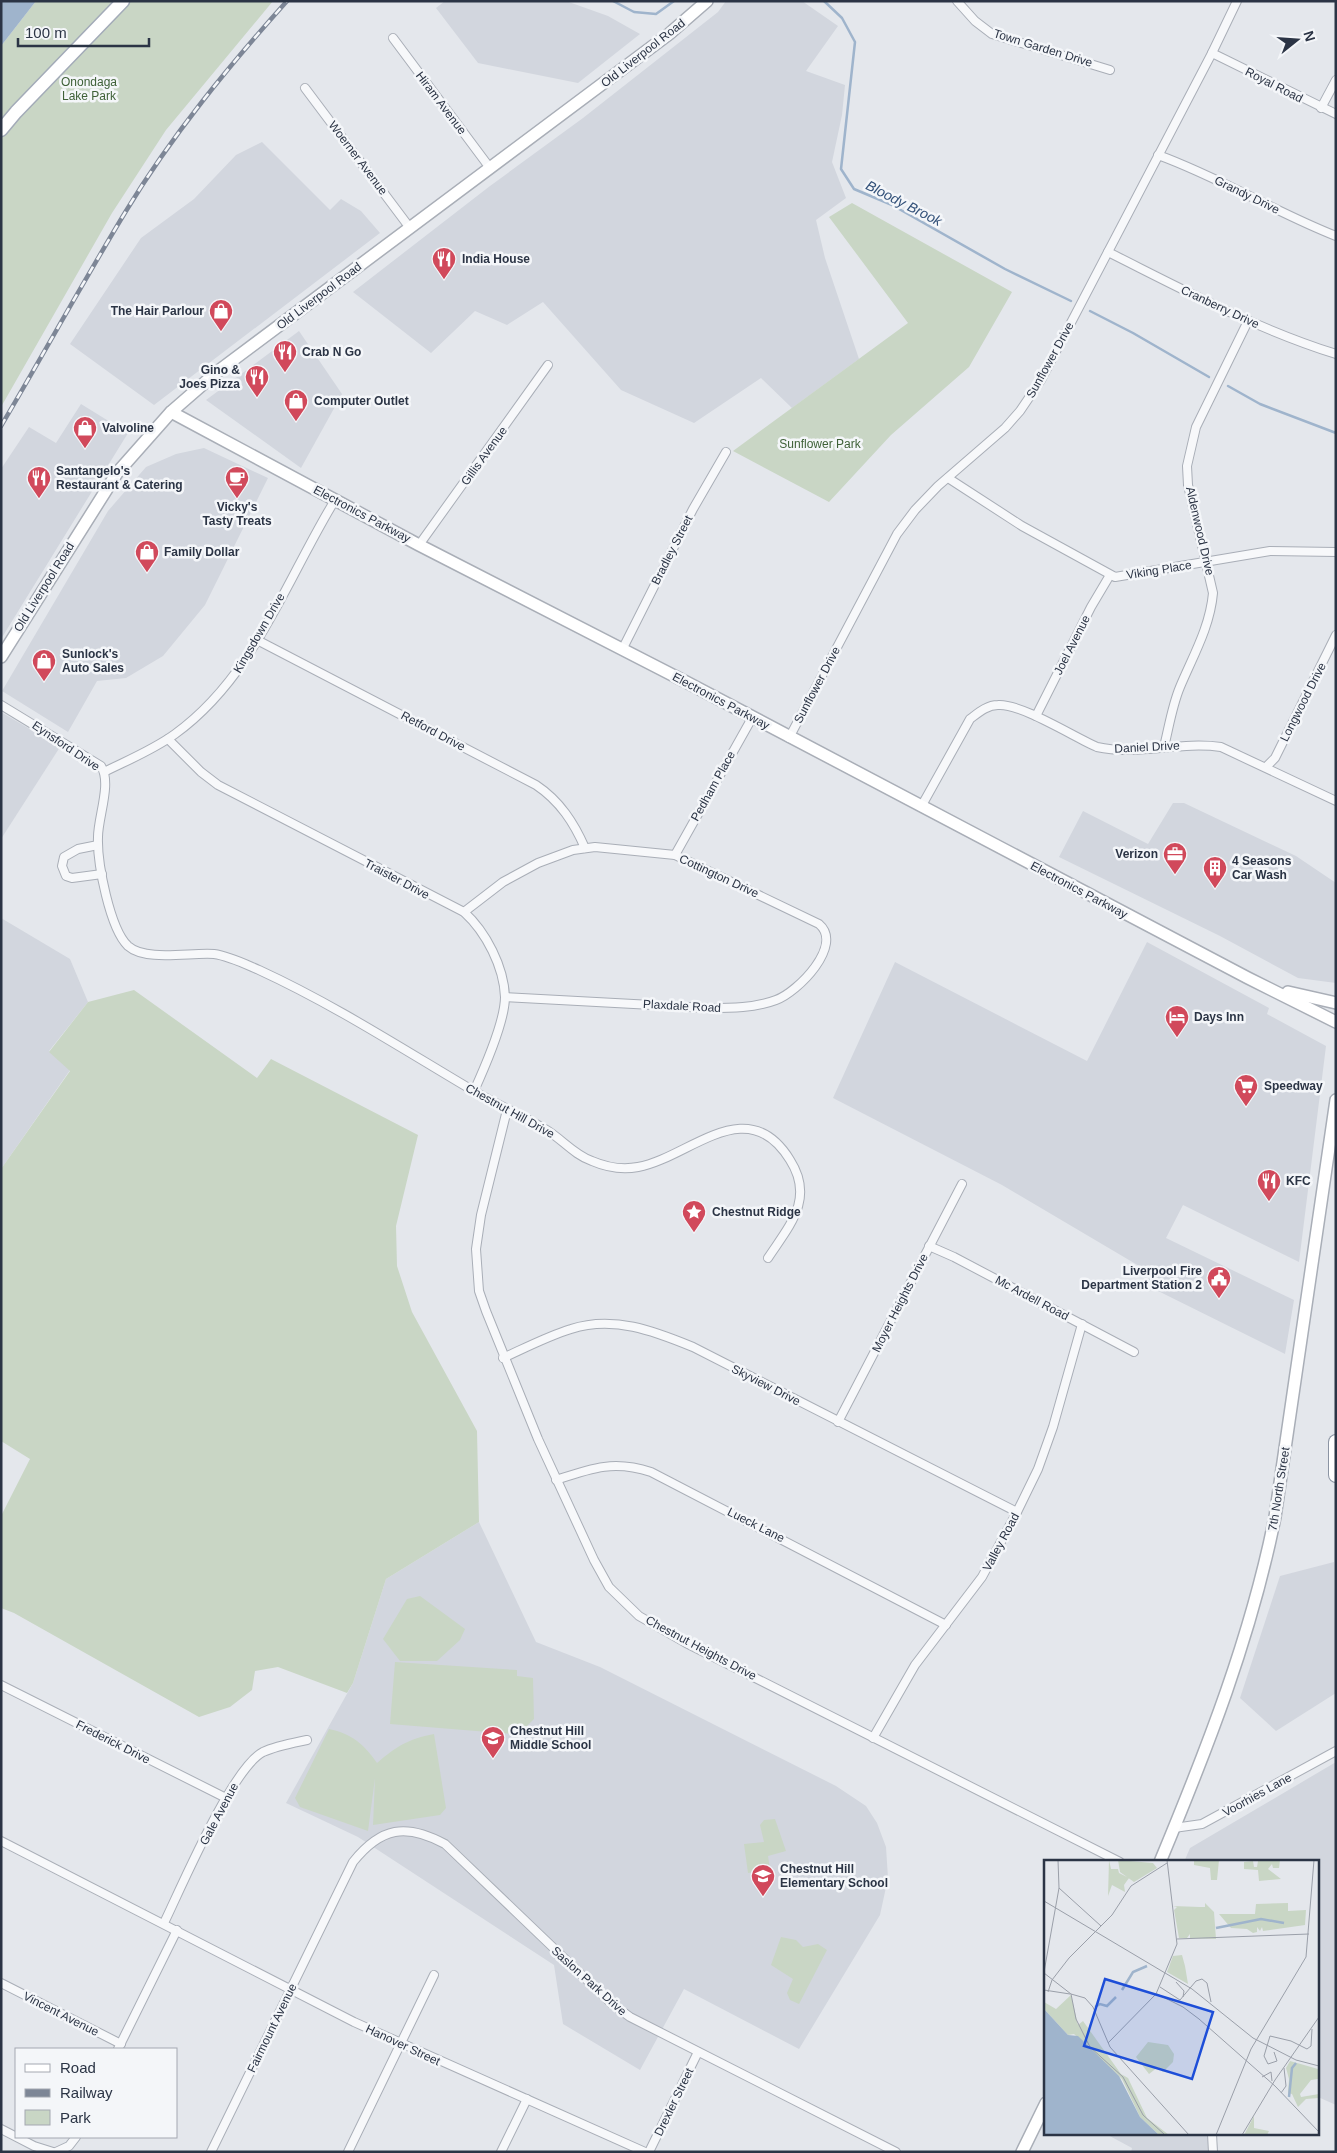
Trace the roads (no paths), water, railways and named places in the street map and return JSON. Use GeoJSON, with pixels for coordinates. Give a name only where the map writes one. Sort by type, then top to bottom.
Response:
{"type":"FeatureCollection","features":[{"type":"Feature","properties":{"kind":"highway"},"geometry":{"type":"LineString","coordinates":[[1336,1442],[1336,1475]]}},
{"type":"Feature","properties":{"kind":"main road"},"geometry":{"type":"LineString","coordinates":[[1,130],[123,1]]}},
{"type":"Feature","properties":{"kind":"main road","name":"Old Liverpool Road"},"geometry":{"type":"LineString","coordinates":[[1,657],[104,491],[136,449],[171,412],[217,372],[669,34],[707,1]]}},
{"type":"Feature","properties":{"kind":"main road","name":"Electronics Parkway"},"geometry":{"type":"LineString","coordinates":[[171,412],[419,545],[1336,1022]]}},
{"type":"Feature","properties":{"kind":"main road","name":"Electronics Parkway"},"geometry":{"type":"LineString","coordinates":[[1272,988],[1336,1003]]}},
{"type":"Feature","properties":{"kind":"main road","name":"7th North Street"},"geometry":{"type":"LineString","coordinates":[[1161,1860],[1233,1676],[1262,1579],[1275,1516],[1336,1100]]}},
{"type":"Feature","properties":{"kind":"main road"},"geometry":{"type":"LineString","coordinates":[[1022,2152],[1044,2107]]}},
{"type":"Feature","properties":{"kind":"street","name":"Town Garden Drive"},"geometry":{"type":"LineString","coordinates":[[957,1],[975,21],[992,34],[1110,70]]}},
{"type":"Feature","properties":{"kind":"street","name":"Sunflower Drive"},"geometry":{"type":"LineString","coordinates":[[789,738],[897,534],[914,510],[1005,428],[1020,411],[1041,380],[1212,53],[1237,1]]}},
{"type":"Feature","properties":{"kind":"street","name":"Hiram Avenue"},"geometry":{"type":"LineString","coordinates":[[393,38],[490,168]]}},
{"type":"Feature","properties":{"kind":"street","name":"Royal Road"},"geometry":{"type":"LineString","coordinates":[[1212,53],[1336,114]]}},
{"type":"Feature","properties":{"kind":"street"},"geometry":{"type":"LineString","coordinates":[[1321,108],[1336,80]]}},
{"type":"Feature","properties":{"kind":"street","name":"Woerner Avenue"},"geometry":{"type":"LineString","coordinates":[[305,88],[410,228]]}},
{"type":"Feature","properties":{"kind":"street","name":"Grandy Drive"},"geometry":{"type":"LineString","coordinates":[[1158,155],[1190,167],[1256,201],[1336,236]]}},
{"type":"Feature","properties":{"kind":"street","name":"Cranberry Drive"},"geometry":{"type":"LineString","coordinates":[[1108,252],[1248,321],[1302,343],[1336,354]]}},
{"type":"Feature","properties":{"kind":"street","name":"Aldenwood Drive"},"geometry":{"type":"LineString","coordinates":[[1164,747],[1175,698],[1199,644],[1212,606],[1213,593],[1207,562],[1188,485],[1187,466],[1190,444],[1196,427],[1248,321]]}},
{"type":"Feature","properties":{"kind":"street","name":"Gillis Avenue"},"geometry":{"type":"LineString","coordinates":[[419,545],[548,366]]}},
{"type":"Feature","properties":{"kind":"street","name":"Bradley Street"},"geometry":{"type":"LineString","coordinates":[[622,650],[693,509],[726,452]]}},
{"type":"Feature","properties":{"kind":"street","name":"Viking Place"},"geometry":{"type":"LineString","coordinates":[[948,478],[1022,526],[1110,575],[1132,575],[1270,551],[1336,552]]}},
{"type":"Feature","properties":{"kind":"street","name":"Kingsdown Drive"},"geometry":{"type":"LineString","coordinates":[[104,772],[168,738],[201,712],[231,679],[257,640],[309,542],[335,500]]}},
{"type":"Feature","properties":{"kind":"street","name":"Joel Avenue"},"geometry":{"type":"LineString","coordinates":[[1036,716],[1110,575]]}},
{"type":"Feature","properties":{"kind":"street","name":"Longwood Drive"},"geometry":{"type":"LineString","coordinates":[[1266,767],[1274,758],[1336,635]]}},
{"type":"Feature","properties":{"kind":"street","name":"Retford Drive"},"geometry":{"type":"LineString","coordinates":[[257,640],[546,791],[575,825],[585,848]]}},
{"type":"Feature","properties":{"kind":"street","name":"Daniel Drive"},"geometry":{"type":"LineString","coordinates":[[921,807],[970,719],[996,704],[1013,707],[1036,716],[1097,747],[1133,751],[1200,744],[1221,747],[1336,801]]}},
{"type":"Feature","properties":{"kind":"street","name":"Eynsford Drive"},"geometry":{"type":"LineString","coordinates":[[1,705],[101,766],[106,781],[98,845],[102,874],[114,921],[128,946]]}},
{"type":"Feature","properties":{"kind":"street","name":"Pedham Place"},"geometry":{"type":"LineString","coordinates":[[675,855],[752,718]]}},
{"type":"Feature","properties":{"kind":"street","name":"Traister Drive"},"geometry":{"type":"LineString","coordinates":[[168,738],[201,772],[218,785],[464,912],[475,922],[498,964],[505,997],[489,1060],[474,1091]]}},
{"type":"Feature","properties":{"kind":"street"},"geometry":{"type":"LineString","coordinates":[[98,845],[70,853],[64,857],[62,866],[66,876],[72,878],[102,874]]}},
{"type":"Feature","properties":{"kind":"street","name":"Cottington Drive"},"geometry":{"type":"LineString","coordinates":[[464,912],[504,882],[538,862],[585,848],[613,848],[675,855],[819,924],[823,927],[827,939]]}},
{"type":"Feature","properties":{"kind":"street","name":"Plaxdale Road"},"geometry":{"type":"LineString","coordinates":[[505,997],[708,1008],[733,1008],[763,1004],[779,999],[794,989],[820,959],[827,939]]}},
{"type":"Feature","properties":{"kind":"street","name":"Chestnut Hill Drive"},"geometry":{"type":"LineString","coordinates":[[128,946],[146,955],[195,953],[218,955],[258,970],[329,1004],[474,1091],[546,1129],[588,1160],[607,1167],[640,1167],[717,1132],[734,1128],[748,1129],[761,1134],[783,1150],[792,1162],[801,1192],[801,1200],[792,1220],[768,1258]]}},
{"type":"Feature","properties":{"kind":"street","name":"Chestnut Heights Drive"},"geometry":{"type":"LineString","coordinates":[[507,1110],[481,1215],[476,1249],[479,1291],[504,1358],[556,1480],[609,1587],[638,1616],[686,1643],[1116,1860]]}},
{"type":"Feature","properties":{"kind":"street","name":"Moyer Heights Drive"},"geometry":{"type":"LineString","coordinates":[[838,1422],[962,1184]]}},
{"type":"Feature","properties":{"kind":"street","name":"Mc Ardell Road"},"geometry":{"type":"LineString","coordinates":[[929,1246],[954,1257],[1134,1352]]}},
{"type":"Feature","properties":{"kind":"street","name":"Skyview Drive"},"geometry":{"type":"LineString","coordinates":[[504,1358],[570,1329],[602,1324],[635,1326],[693,1347],[1017,1512]]}},
{"type":"Feature","properties":{"kind":"street","name":"Valley Road"},"geometry":{"type":"LineString","coordinates":[[873,1738],[911,1672],[982,1577],[1017,1512],[1038,1469],[1050,1436],[1082,1324]]}},
{"type":"Feature","properties":{"kind":"street","name":"Lueck Lane"},"geometry":{"type":"LineString","coordinates":[[556,1480],[593,1468],[614,1464],[631,1465],[651,1472],[946,1625]]}},
{"type":"Feature","properties":{"kind":"street","name":"Frederick Drive"},"geometry":{"type":"LineString","coordinates":[[1,1685],[226,1798]]}},
{"type":"Feature","properties":{"kind":"street","name":"Gale Avenue"},"geometry":{"type":"LineString","coordinates":[[164,1923],[226,1798],[249,1763],[262,1752],[307,1740]]}},
{"type":"Feature","properties":{"kind":"street","name":"Voorhies Lane"},"geometry":{"type":"LineString","coordinates":[[1174,1828],[1202,1824],[1336,1751]]}},
{"type":"Feature","properties":{"kind":"street","name":"Saslon Park Drive"},"geometry":{"type":"LineString","coordinates":[[332,1904],[353,1862],[366,1846],[381,1836],[396,1831],[409,1831],[427,1835],[445,1844],[611,2003],[630,2017],[896,2152]]}},
{"type":"Feature","properties":{"kind":"street"},"geometry":{"type":"LineString","coordinates":[[1,1841],[164,1923]]}},
{"type":"Feature","properties":{"kind":"street","name":"Fairmount Avenue"},"geometry":{"type":"LineString","coordinates":[[211,2152],[332,1904]]}},
{"type":"Feature","properties":{"kind":"street","name":"Hanover Street"},"geometry":{"type":"LineString","coordinates":[[164,1923],[290,1990],[401,2044],[527,2099],[634,2150],[645,2152]]}},
{"type":"Feature","properties":{"kind":"street"},"geometry":{"type":"LineString","coordinates":[[120,2047],[177,1930]]}},
{"type":"Feature","properties":{"kind":"street"},"geometry":{"type":"LineString","coordinates":[[348,2152],[434,1975]]}},
{"type":"Feature","properties":{"kind":"street","name":"Vincent Avenue"},"geometry":{"type":"LineString","coordinates":[[1,1983],[120,2047]]}},
{"type":"Feature","properties":{"kind":"street","name":"Drexler Street"},"geometry":{"type":"LineString","coordinates":[[648,2152],[698,2052]]}},
{"type":"Feature","properties":{"kind":"street"},"geometry":{"type":"LineString","coordinates":[[501,2152],[527,2099]]}},
{"type":"Feature","properties":{"kind":"street"},"geometry":{"type":"LineString","coordinates":[[1,2130],[15,2137]]}},
{"type":"Feature","properties":{"kind":"street"},"geometry":{"type":"LineString","coordinates":[[1212,2136],[1213,2152]]}},
{"type":"Feature","properties":{"kind":"street"},"geometry":{"type":"LineString","coordinates":[[18,2138],[34,2146],[55,2152],[68,2146],[75,2138]]}},
{"type":"Feature","properties":{"kind":"water"},"geometry":{"type":"Polygon","coordinates":[[[1,1],[36,1],[1,46],[1,1]]]}},
{"type":"Feature","properties":{"kind":"waterway","name":"Bloody Brook"},"geometry":{"type":"LineString","coordinates":[[613,1],[634,12],[656,14],[674,1]]}},
{"type":"Feature","properties":{"kind":"waterway","name":"Bloody Brook"},"geometry":{"type":"LineString","coordinates":[[824,1],[842,18],[855,42],[841,169],[854,189],[892,205],[1005,269],[1071,301]]}},
{"type":"Feature","properties":{"kind":"waterway","name":"Bloody Brook"},"geometry":{"type":"LineString","coordinates":[[1090,311],[1133,333],[1209,377]]}},
{"type":"Feature","properties":{"kind":"waterway","name":"Bloody Brook"},"geometry":{"type":"LineString","coordinates":[[1228,386],[1260,404],[1336,433]]}},
{"type":"Feature","properties":{"kind":"railway"},"geometry":{"type":"LineString","coordinates":[[1,426],[126,211],[162,155],[243,51],[287,1]]}},
{"type":"Feature","properties":{"kind":"place","name":"India House"},"geometry":{"type":"Point","coordinates":[444,280]}},
{"type":"Feature","properties":{"kind":"place","name":"The Hair Parlour"},"geometry":{"type":"Point","coordinates":[221,332]}},
{"type":"Feature","properties":{"kind":"place","name":"Crab N Go"},"geometry":{"type":"Point","coordinates":[285,373]}},
{"type":"Feature","properties":{"kind":"place","name":"Gino & Joes Pizza"},"geometry":{"type":"Point","coordinates":[257,398]}},
{"type":"Feature","properties":{"kind":"place","name":"Computer Outlet"},"geometry":{"type":"Point","coordinates":[296,422]}},
{"type":"Feature","properties":{"kind":"place","name":"Valvoline"},"geometry":{"type":"Point","coordinates":[85,449]}},
{"type":"Feature","properties":{"kind":"place","name":"Santangelo's Restaurant & Catering"},"geometry":{"type":"Point","coordinates":[39,499]}},
{"type":"Feature","properties":{"kind":"place","name":"Vicky's Tasty Treats"},"geometry":{"type":"Point","coordinates":[237,499]}},
{"type":"Feature","properties":{"kind":"place","name":"Family Dollar"},"geometry":{"type":"Point","coordinates":[147,573]}},
{"type":"Feature","properties":{"kind":"place","name":"Sunlock's Auto Sales"},"geometry":{"type":"Point","coordinates":[44,682]}},
{"type":"Feature","properties":{"kind":"place","name":"Verizon"},"geometry":{"type":"Point","coordinates":[1175,875]}},
{"type":"Feature","properties":{"kind":"place","name":"4 Seasons Car Wash"},"geometry":{"type":"Point","coordinates":[1215,889]}},
{"type":"Feature","properties":{"kind":"place","name":"Days Inn"},"geometry":{"type":"Point","coordinates":[1177,1038]}},
{"type":"Feature","properties":{"kind":"place","name":"Speedway"},"geometry":{"type":"Point","coordinates":[1246,1107]}},
{"type":"Feature","properties":{"kind":"place","name":"KFC"},"geometry":{"type":"Point","coordinates":[1269,1202]}},
{"type":"Feature","properties":{"kind":"place","name":"Chestnut Ridge"},"geometry":{"type":"Point","coordinates":[694,1233]}},
{"type":"Feature","properties":{"kind":"place","name":"Liverpool Fire Department Station 2"},"geometry":{"type":"Point","coordinates":[1219,1299]}},
{"type":"Feature","properties":{"kind":"place","name":"Chestnut Hill Middle School"},"geometry":{"type":"Point","coordinates":[493,1759]}},
{"type":"Feature","properties":{"kind":"place","name":"Chestnut Hill Elementary School"},"geometry":{"type":"Point","coordinates":[763,1897]}},
{"type":"Feature","properties":{"kind":"park label","name":"Onondaga Lake Park"},"geometry":{"type":"Point","coordinates":[89,89]}},
{"type":"Feature","properties":{"kind":"park label","name":"Sunflower Park"},"geometry":{"type":"Point","coordinates":[820,444]}}]}
